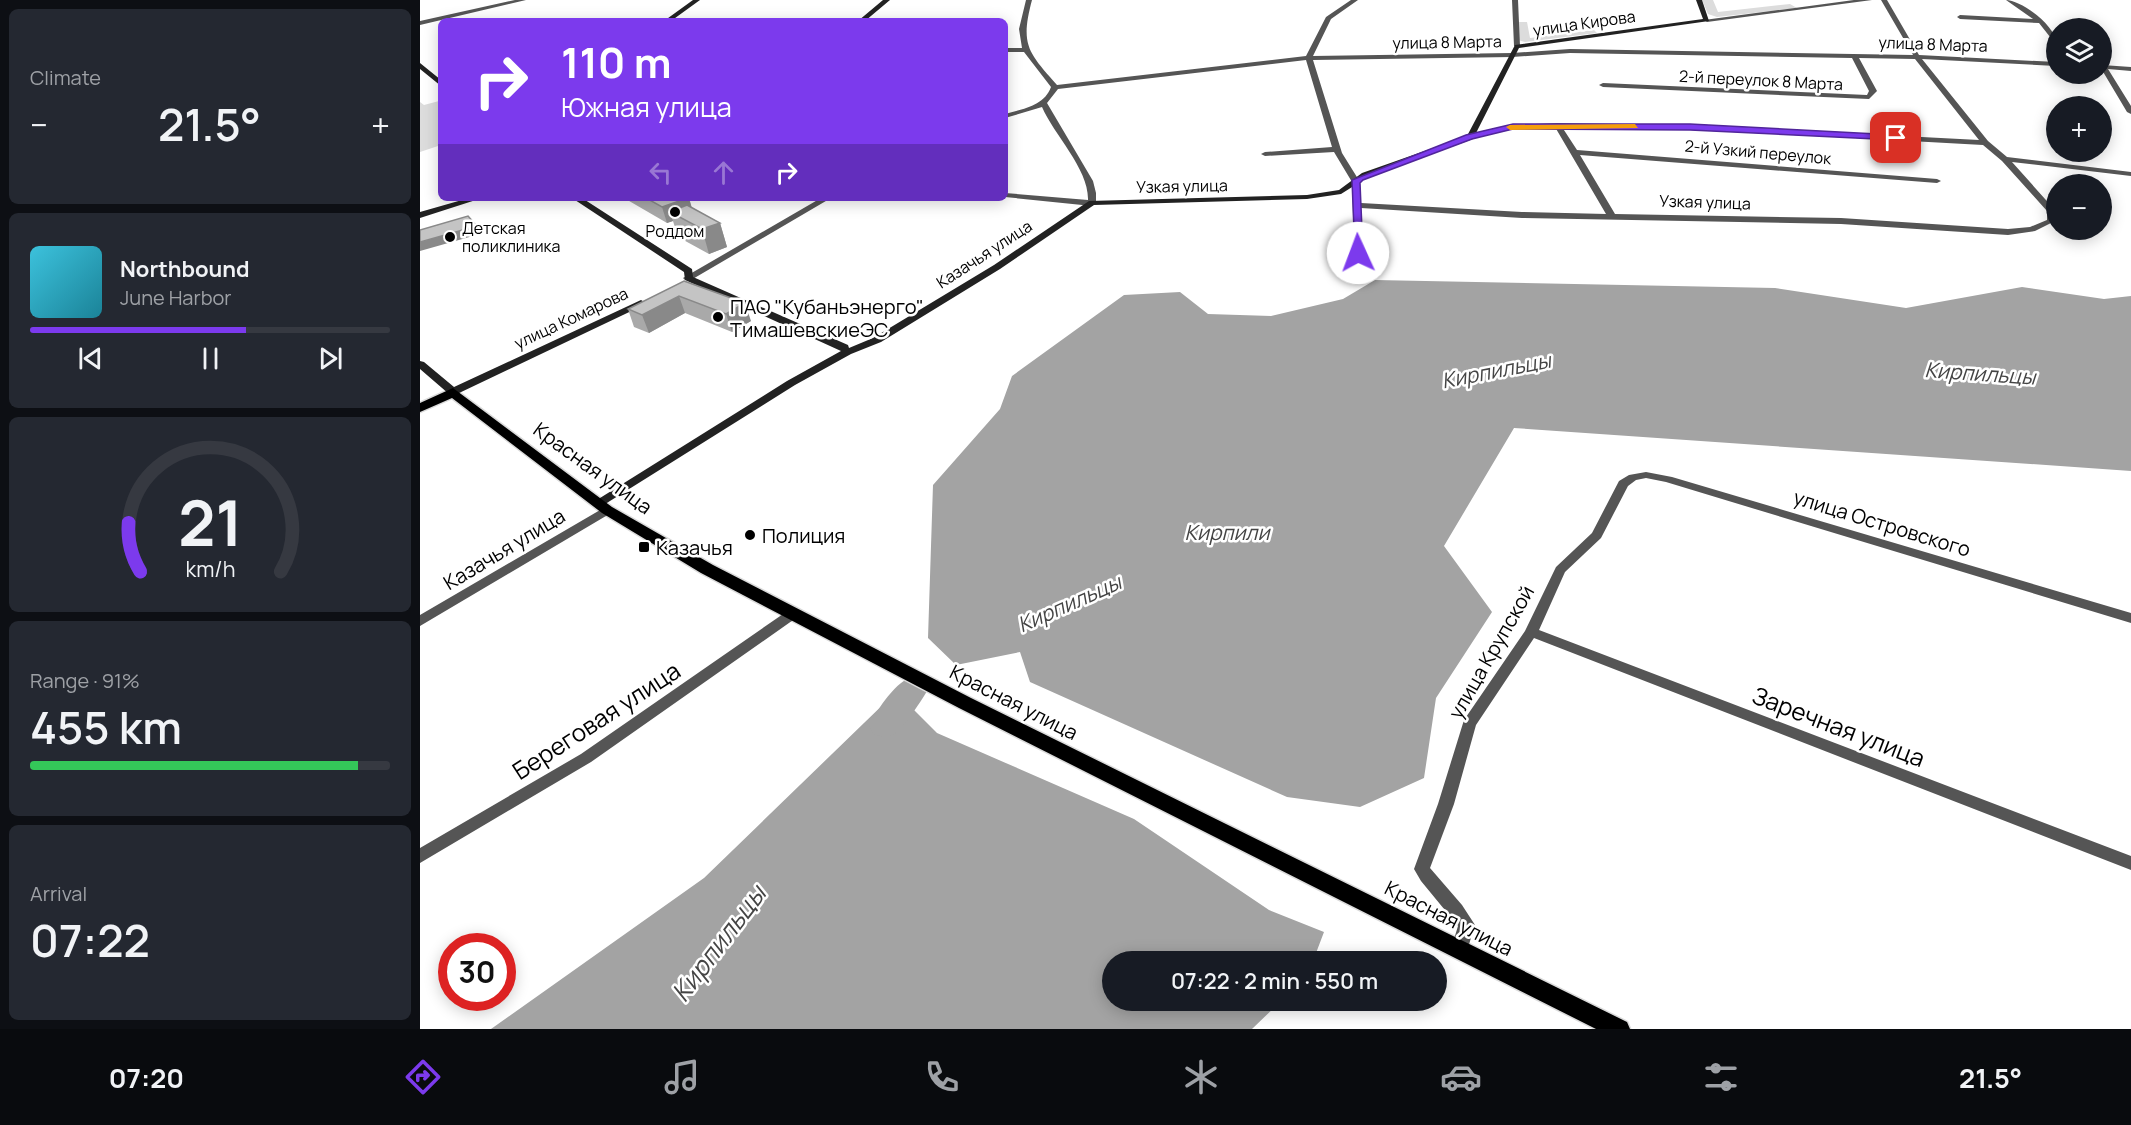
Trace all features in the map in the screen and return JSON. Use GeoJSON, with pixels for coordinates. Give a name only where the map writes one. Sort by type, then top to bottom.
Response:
{"type":"FeatureCollection","features":[{"type":"Feature","properties":{"kind":"main road"},"geometry":{"type":"LineString","coordinates":[[671,18],[698,0]]}},
{"type":"Feature","properties":{"kind":"main road"},"geometry":{"type":"LineString","coordinates":[[865,18],[887,0]]}},
{"type":"Feature","properties":{"kind":"main road"},"geometry":{"type":"LineString","coordinates":[[1699,0],[1707,20]]}},
{"type":"Feature","properties":{"kind":"main road","name":"улица Кирова"},"geometry":{"type":"LineString","coordinates":[[1517,46],[1707,20]]}},
{"type":"Feature","properties":{"kind":"main road"},"geometry":{"type":"LineString","coordinates":[[1470,137],[1517,46]]}},
{"type":"Feature","properties":{"kind":"main road"},"geometry":{"type":"LineString","coordinates":[[420,65],[438,81]]}},
{"type":"Feature","properties":{"kind":"main road","name":"Узкая улица"},"geometry":{"type":"LineString","coordinates":[[1092,203],[1307,197],[1335,194],[1365,175],[1470,137]]}},
{"type":"Feature","properties":{"kind":"main road"},"geometry":{"type":"LineString","coordinates":[[420,215],[468,201]]}},
{"type":"Feature","properties":{"kind":"main road"},"geometry":{"type":"LineString","coordinates":[[581,201],[689,271],[685,281],[844,347],[847,352]]}},
{"type":"Feature","properties":{"kind":"main road","name":"Казачья улица"},"geometry":{"type":"LineString","coordinates":[[602,507],[701,437],[847,352],[877,340],[987,273],[1092,203]]}},
{"type":"Feature","properties":{"kind":"main road","name":"улица Комарова"},"geometry":{"type":"LineString","coordinates":[[420,408],[653,298]]}},
{"type":"Feature","properties":{"kind":"main road","name":"Красная улица"},"geometry":{"type":"LineString","coordinates":[[420,364],[602,507],[707,569],[791,615],[1619,1029]]}},
{"type":"Feature","properties":{"kind":"street"},"geometry":{"type":"LineString","coordinates":[[442,18],[523,0]]}},
{"type":"Feature","properties":{"kind":"street"},"geometry":{"type":"LineString","coordinates":[[1008,115],[1044,105],[1053,96],[1055,87],[1024,50],[1022,23],[1029,0]]}},
{"type":"Feature","properties":{"kind":"street"},"geometry":{"type":"LineString","coordinates":[[1355,0],[1328,18],[1309,58],[1337,149],[1356,182],[1358,253]]}},
{"type":"Feature","properties":{"kind":"street"},"geometry":{"type":"LineString","coordinates":[[1515,0],[1517,46]]}},
{"type":"Feature","properties":{"kind":"street"},"geometry":{"type":"LineString","coordinates":[[1789,0],[1800,9]]}},
{"type":"Feature","properties":{"kind":"street","name":"улица Кирова"},"geometry":{"type":"LineString","coordinates":[[1707,20],[1869,0]]}},
{"type":"Feature","properties":{"kind":"street"},"geometry":{"type":"LineString","coordinates":[[1884,0],[1917,57],[1985,143],[2006,159],[2128,174],[2131,180]]}},
{"type":"Feature","properties":{"kind":"street"},"geometry":{"type":"LineString","coordinates":[[2009,0],[2041,21],[2046,28]]}},
{"type":"Feature","properties":{"kind":"street"},"geometry":{"type":"LineString","coordinates":[[1960,17],[2041,21]]}},
{"type":"Feature","properties":{"kind":"street"},"geometry":{"type":"LineString","coordinates":[[420,23],[438,19]]}},
{"type":"Feature","properties":{"kind":"street"},"geometry":{"type":"LineString","coordinates":[[1008,50],[1024,50]]}},
{"type":"Feature","properties":{"kind":"street","name":"улица 8 Марта"},"geometry":{"type":"LineString","coordinates":[[1055,87],[1309,58],[1512,55],[1570,51],[1854,55],[2046,63]]}},
{"type":"Feature","properties":{"kind":"street","name":"2-й переулок 8 Марта"},"geometry":{"type":"LineString","coordinates":[[1604,85],[1869,97],[1873,91],[1854,55]]}},
{"type":"Feature","properties":{"kind":"street"},"geometry":{"type":"LineString","coordinates":[[2112,68],[2131,69]]}},
{"type":"Feature","properties":{"kind":"street"},"geometry":{"type":"LineString","coordinates":[[2112,81],[2131,112]]}},
{"type":"Feature","properties":{"kind":"street"},"geometry":{"type":"LineString","coordinates":[[2118,89],[2131,90]]}},
{"type":"Feature","properties":{"kind":"street"},"geometry":{"type":"LineString","coordinates":[[1044,105],[1048,117],[1089,182],[1092,203]]}},
{"type":"Feature","properties":{"kind":"street"},"geometry":{"type":"LineString","coordinates":[[1557,126],[1577,152],[1591,184],[1611,215]]}},
{"type":"Feature","properties":{"kind":"street"},"geometry":{"type":"LineString","coordinates":[[1470,137],[1513,127],[1690,127],[1985,143]]}},
{"type":"Feature","properties":{"kind":"street"},"geometry":{"type":"LineString","coordinates":[[1265,154],[1337,149]]}},
{"type":"Feature","properties":{"kind":"street","name":"2-й Узкий переулок"},"geometry":{"type":"LineString","coordinates":[[1577,152],[1937,181]]}},
{"type":"Feature","properties":{"kind":"street","name":"Узкая улица"},"geometry":{"type":"LineString","coordinates":[[1356,205],[1369,208],[1522,215],[1841,221],[2008,232],[2032,229],[2051,221],[2051,211],[2006,159]]}},
{"type":"Feature","properties":{"kind":"street","name":"Узкая улица"},"geometry":{"type":"LineString","coordinates":[[1008,195],[1092,203]]}},
{"type":"Feature","properties":{"kind":"street"},"geometry":{"type":"LineString","coordinates":[[685,281],[822,201]]}},
{"type":"Feature","properties":{"kind":"street","name":"улица Островского"},"geometry":{"type":"LineString","coordinates":[[1623,484],[1639,476],[1668,479],[2131,618]]}},
{"type":"Feature","properties":{"kind":"street","name":"улица Крупской"},"geometry":{"type":"LineString","coordinates":[[1460,949],[1467,925],[1456,907],[1429,880],[1422,869],[1424,857],[1446,804],[1469,724],[1531,632],[1560,570],[1597,535],[1623,484]]}},
{"type":"Feature","properties":{"kind":"street","name":"Казачья улица"},"geometry":{"type":"LineString","coordinates":[[420,621],[602,507]]}},
{"type":"Feature","properties":{"kind":"street","name":"Береговая улица"},"geometry":{"type":"LineString","coordinates":[[420,856],[586,758],[791,615]]}},
{"type":"Feature","properties":{"kind":"street","name":"Заречная улица"},"geometry":{"type":"LineString","coordinates":[[1531,632],[2131,863]]}},
{"type":"Feature","properties":{"kind":"shaded area"},"geometry":{"type":"Polygon","coordinates":[[[1702,0],[1713,0],[1718,12],[1790,4],[1797,8],[1717,17],[1708,14],[1702,0]]]}},
{"type":"Feature","properties":{"kind":"shaded area"},"geometry":{"type":"Polygon","coordinates":[[[1518,22],[1527,22],[1530,38],[1594,30],[1597,33],[1525,42],[1518,40],[1518,22]]]}},
{"type":"Feature","properties":{"kind":"shaded area"},"geometry":{"type":"Polygon","coordinates":[[[438,101],[438,146],[420,152],[420,102],[424,105],[438,101]]]}},
{"type":"Feature","properties":{"kind":"water","name":"Кирпили"},"geometry":{"type":"Polygon","coordinates":[[[1375,280],[1775,288],[1906,308],[2022,287],[2104,299],[2131,296],[2131,471],[1514,428],[1444,546],[1492,612],[1436,698],[1424,778],[1360,807],[1287,797],[1030,682],[1020,652],[956,665],[928,638],[933,485],[1000,409],[1012,376],[1124,295],[1180,292],[1208,314],[1271,316],[1343,299],[1375,280]]]}},
{"type":"Feature","properties":{"kind":"water"},"geometry":{"type":"Polygon","coordinates":[[[896,692],[937,733],[1134,819],[1269,910],[1324,932],[1317,951],[1102,951],[1102,1011],[1271,1011],[1252,1029],[491,1029],[704,878],[896,692]]]}},
{"type":"Feature","properties":{"kind":"building"},"geometry":{"type":"Polygon","coordinates":[[[651,201],[679,201],[662,207],[651,201]]]}},
{"type":"Feature","properties":{"kind":"building"},"geometry":{"type":"Polygon","coordinates":[[[687,205],[720,223],[702,229],[670,212],[687,205]]]}},
{"type":"Feature","properties":{"kind":"building"},"geometry":{"type":"Polygon","coordinates":[[[468,216],[477,226],[420,242],[420,230],[468,216]]]}},
{"type":"Feature","properties":{"kind":"building"},"geometry":{"type":"Polygon","coordinates":[[[684,281],[745,303],[726,314],[679,296],[642,315],[628,309],[684,281]]]}},
{"type":"Feature","properties":{"kind":"waterway","name":"Кирпильцы"},"geometry":{"type":"LineString","coordinates":[[884,726],[915,686]]}},
{"type":"Feature","properties":{"kind":"slow traffic"},"geometry":{"type":"LineString","coordinates":[[1510,127],[1635,126]]}},
{"type":"Feature","properties":{"kind":"place","name":"Роддом"},"geometry":{"type":"Point","coordinates":[675,212]}},
{"type":"Feature","properties":{"kind":"place","name":"Детская поликлиника"},"geometry":{"type":"Point","coordinates":[450,237]}},
{"type":"Feature","properties":{"kind":"place","name":"ПАО \"Кубаньэнерго\" ТимашевскиеЭС"},"geometry":{"type":"Point","coordinates":[718,317]}},
{"type":"Feature","properties":{"kind":"place","name":"Полиция"},"geometry":{"type":"Point","coordinates":[750,535]}},
{"type":"Feature","properties":{"kind":"place","name":"Казачья"},"geometry":{"type":"Point","coordinates":[644,547]}},
{"type":"Feature","properties":{"kind":"route"},"geometry":{"type":"LineString","coordinates":[[1358,253],[1356,182],[1360,178],[1470,137],[1513,127],[1690,127],[1896,138]]}}]}
